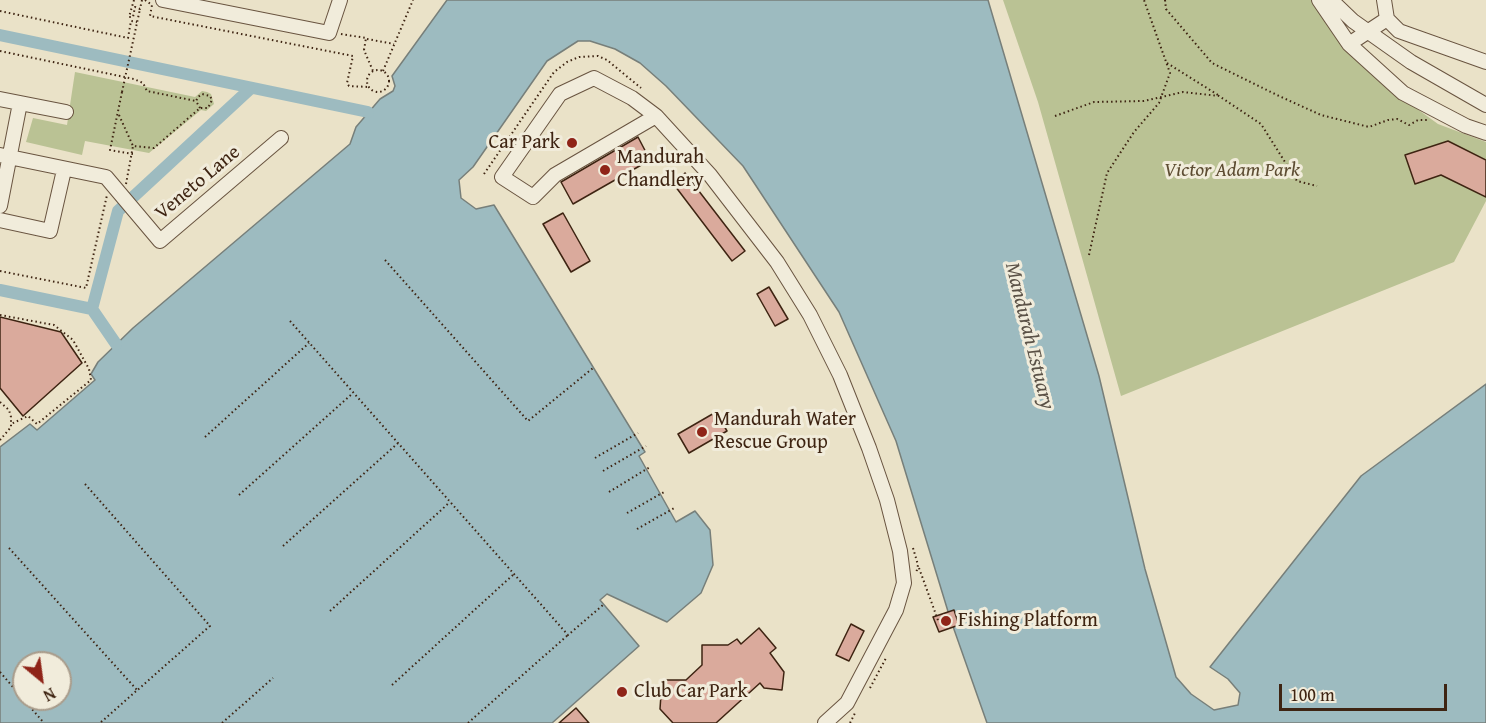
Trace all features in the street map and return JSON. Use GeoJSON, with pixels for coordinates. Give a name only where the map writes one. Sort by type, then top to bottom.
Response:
{"type":"FeatureCollection","features":[{"type":"Feature","properties":{"kind":"street"},"geometry":{"type":"LineString","coordinates":[[163,0],[329,33],[340,0]]}},
{"type":"Feature","properties":{"kind":"street"},"geometry":{"type":"LineString","coordinates":[[1319,0],[1349,44],[1403,93],[1466,126],[1486,133]]}},
{"type":"Feature","properties":{"kind":"street"},"geometry":{"type":"LineString","coordinates":[[1331,0],[1411,62],[1486,105]]}},
{"type":"Feature","properties":{"kind":"street"},"geometry":{"type":"LineString","coordinates":[[1384,0],[1387,20],[1399,31],[1486,62]]}},
{"type":"Feature","properties":{"kind":"street"},"geometry":{"type":"LineString","coordinates":[[1349,44],[1387,20]]}},
{"type":"Feature","properties":{"kind":"street"},"geometry":{"type":"LineString","coordinates":[[656,116],[555,175],[533,197],[502,177],[560,94],[594,78],[632,98],[656,116],[710,175],[777,262],[810,315],[840,375],[887,500],[903,566],[902,596],[847,703],[825,723]]}},
{"type":"Feature","properties":{"kind":"street"},"geometry":{"type":"LineString","coordinates":[[0,99],[66,112]]}},
{"type":"Feature","properties":{"kind":"street"},"geometry":{"type":"LineString","coordinates":[[0,206],[5,156],[20,102]]}},
{"type":"Feature","properties":{"kind":"street","name":"Veneto Lane"},"geometry":{"type":"LineString","coordinates":[[5,156],[106,177],[160,241],[281,138]]}},
{"type":"Feature","properties":{"kind":"street"},"geometry":{"type":"LineString","coordinates":[[0,220],[50,231],[64,170]]}},
{"type":"Feature","properties":{"kind":"path"},"geometry":{"type":"LineString","coordinates":[[134,0],[129,16],[133,17],[135,7],[140,9]]}},
{"type":"Feature","properties":{"kind":"path"},"geometry":{"type":"LineString","coordinates":[[133,154],[110,150],[143,0],[152,5],[150,16],[353,56],[347,83],[349,86],[369,87],[379,92],[388,85],[389,80],[382,71]]}},
{"type":"Feature","properties":{"kind":"path"},"geometry":{"type":"LineString","coordinates":[[382,71],[413,0]]}},
{"type":"Feature","properties":{"kind":"path"},"geometry":{"type":"LineString","coordinates":[[1089,255],[1107,173],[1161,97],[1170,73],[1144,0]]}},
{"type":"Feature","properties":{"kind":"path"},"geometry":{"type":"LineString","coordinates":[[1165,0],[1166,9],[1212,63],[1321,115],[1369,127],[1388,120],[1397,119],[1409,125],[1418,120],[1430,120]]}},
{"type":"Feature","properties":{"kind":"path"},"geometry":{"type":"LineString","coordinates":[[0,11],[128,38],[131,21],[137,22]]}},
{"type":"Feature","properties":{"kind":"path"},"geometry":{"type":"LineString","coordinates":[[329,33],[366,38],[394,45]]}},
{"type":"Feature","properties":{"kind":"path"},"geometry":{"type":"LineString","coordinates":[[366,38],[364,50],[373,71]]}},
{"type":"Feature","properties":{"kind":"path"},"geometry":{"type":"LineString","coordinates":[[0,51],[134,79],[143,83],[147,91],[196,101],[200,108]]}},
{"type":"Feature","properties":{"kind":"path"},"geometry":{"type":"LineString","coordinates":[[484,174],[554,72],[567,62],[579,57],[598,56],[607,60],[649,94]]}},
{"type":"Feature","properties":{"kind":"path"},"geometry":{"type":"LineString","coordinates":[[1167,63],[1261,124],[1297,181],[1317,186]]}},
{"type":"Feature","properties":{"kind":"path"},"geometry":{"type":"LineString","coordinates":[[369,87],[367,81],[373,71]]}},
{"type":"Feature","properties":{"kind":"path"},"geometry":{"type":"LineString","coordinates":[[373,71],[382,71]]}},
{"type":"Feature","properties":{"kind":"path"},"geometry":{"type":"LineString","coordinates":[[1055,116],[1094,102],[1144,100],[1183,92],[1219,96]]}},
{"type":"Feature","properties":{"kind":"path"},"geometry":{"type":"LineString","coordinates":[[133,146],[154,148],[200,108],[208,108],[212,100],[210,96],[202,94],[196,101]]}},
{"type":"Feature","properties":{"kind":"path"},"geometry":{"type":"LineString","coordinates":[[0,271],[86,288],[108,192],[119,194],[126,186],[133,154],[133,146],[123,130],[118,112]]}},
{"type":"Feature","properties":{"kind":"path"},"geometry":{"type":"LineString","coordinates":[[385,260],[528,421],[593,368]]}},
{"type":"Feature","properties":{"kind":"path"},"geometry":{"type":"LineString","coordinates":[[0,315],[54,325],[73,340],[91,380],[36,424],[28,416],[11,424]]}},
{"type":"Feature","properties":{"kind":"path"},"geometry":{"type":"LineString","coordinates":[[290,321],[568,635]]}},
{"type":"Feature","properties":{"kind":"path"},"geometry":{"type":"LineString","coordinates":[[205,437],[309,343]]}},
{"type":"Feature","properties":{"kind":"path"},"geometry":{"type":"LineString","coordinates":[[239,495],[353,393]]}},
{"type":"Feature","properties":{"kind":"path"},"geometry":{"type":"LineString","coordinates":[[0,402],[9,410],[11,424],[7,434],[0,440]]}},
{"type":"Feature","properties":{"kind":"path"},"geometry":{"type":"LineString","coordinates":[[595,458],[638,433]]}},
{"type":"Feature","properties":{"kind":"path"},"geometry":{"type":"LineString","coordinates":[[283,546],[398,443]]}},
{"type":"Feature","properties":{"kind":"path"},"geometry":{"type":"LineString","coordinates":[[603,471],[646,446]]}},
{"type":"Feature","properties":{"kind":"path"},"geometry":{"type":"LineString","coordinates":[[609,492],[650,467]]}},
{"type":"Feature","properties":{"kind":"path"},"geometry":{"type":"LineString","coordinates":[[85,484],[210,626],[100,723]]}},
{"type":"Feature","properties":{"kind":"path"},"geometry":{"type":"LineString","coordinates":[[627,513],[664,492]]}},
{"type":"Feature","properties":{"kind":"path"},"geometry":{"type":"LineString","coordinates":[[330,611],[450,502]]}},
{"type":"Feature","properties":{"kind":"path"},"geometry":{"type":"LineString","coordinates":[[637,529],[676,507]]}},
{"type":"Feature","properties":{"kind":"path"},"geometry":{"type":"LineString","coordinates":[[912,543],[939,623]]}},
{"type":"Feature","properties":{"kind":"path"},"geometry":{"type":"LineString","coordinates":[[9,548],[137,690]]}},
{"type":"Feature","properties":{"kind":"path"},"geometry":{"type":"LineString","coordinates":[[915,581],[918,565]]}},
{"type":"Feature","properties":{"kind":"path"},"geometry":{"type":"LineString","coordinates":[[392,685],[514,574]]}},
{"type":"Feature","properties":{"kind":"path"},"geometry":{"type":"LineString","coordinates":[[468,723],[603,605]]}},
{"type":"Feature","properties":{"kind":"path"},"geometry":{"type":"LineString","coordinates":[[867,694],[887,656]]}},
{"type":"Feature","properties":{"kind":"path"},"geometry":{"type":"LineString","coordinates":[[0,672],[44,723]]}},
{"type":"Feature","properties":{"kind":"path"},"geometry":{"type":"LineString","coordinates":[[222,723],[273,678]]}},
{"type":"Feature","properties":{"kind":"path"},"geometry":{"type":"LineString","coordinates":[[850,723],[861,704]]}},
{"type":"Feature","properties":{"kind":"green space","name":"Victor Adam Park"},"geometry":{"type":"Polygon","coordinates":[[[1003,0],[1312,0],[1341,44],[1402,98],[1438,124],[1486,142],[1486,201],[1454,262],[1121,396],[1038,102],[1003,0]]]}},
{"type":"Feature","properties":{"kind":"green space"},"geometry":{"type":"Polygon","coordinates":[[[75,72],[195,97],[202,91],[207,92],[211,94],[214,104],[206,111],[201,110],[149,153],[85,141],[82,155],[26,142],[33,118],[67,125],[75,72]]]}},
{"type":"Feature","properties":{"kind":"water","name":"Mandurah Estuary"},"geometry":{"type":"Polygon","coordinates":[[[447,0],[988,0],[1099,376],[1145,569],[1176,677],[1191,694],[1214,710],[1238,705],[1240,693],[1228,679],[1210,667],[1361,476],[1486,384],[1486,723],[987,723],[950,618],[896,441],[839,312],[743,166],[666,86],[640,63],[615,49],[590,41],[578,41],[547,61],[473,167],[459,180],[461,198],[476,209],[494,205],[645,452],[639,456],[676,522],[695,511],[710,530],[713,565],[701,593],[667,622],[607,594],[600,600],[639,646],[552,723],[0,723],[0,447],[30,424],[37,430],[95,380],[91,374],[98,362],[133,328],[350,144],[356,127],[380,99],[393,91],[395,86],[392,76],[447,0]]]}},
{"type":"Feature","properties":{"kind":"building","name":"Mandurah Chandlery"},"geometry":{"type":"Polygon","coordinates":[[[638,137],[650,160],[573,204],[561,182],[638,137]]]}},
{"type":"Feature","properties":{"kind":"building"},"geometry":{"type":"Polygon","coordinates":[[[1448,141],[1486,160],[1486,197],[1441,175],[1415,184],[1405,155],[1448,141]]]}},
{"type":"Feature","properties":{"kind":"building"},"geometry":{"type":"Polygon","coordinates":[[[685,173],[745,251],[732,261],[672,182],[685,173]]]}},
{"type":"Feature","properties":{"kind":"building"},"geometry":{"type":"Polygon","coordinates":[[[563,213],[590,261],[571,272],[543,224],[563,213]]]}},
{"type":"Feature","properties":{"kind":"building"},"geometry":{"type":"Polygon","coordinates":[[[769,287],[788,319],[775,326],[757,294],[769,287]]]}},
{"type":"Feature","properties":{"kind":"building"},"geometry":{"type":"Polygon","coordinates":[[[0,317],[61,332],[82,363],[23,416],[0,388],[0,317]]]}},
{"type":"Feature","properties":{"kind":"building","name":"Mandurah Water Rescue Group"},"geometry":{"type":"Polygon","coordinates":[[[716,412],[727,431],[689,453],[678,434],[716,412]]]}},
{"type":"Feature","properties":{"kind":"building","name":"Fishing Platform"},"geometry":{"type":"Polygon","coordinates":[[[954,610],[959,625],[939,632],[933,617],[954,610]]]}},
{"type":"Feature","properties":{"kind":"building"},"geometry":{"type":"Polygon","coordinates":[[[851,624],[864,631],[849,661],[836,655],[851,624]]]}},
{"type":"Feature","properties":{"kind":"building"},"geometry":{"type":"Polygon","coordinates":[[[759,628],[776,648],[770,653],[784,672],[782,690],[764,688],[760,683],[716,723],[673,723],[660,709],[662,680],[686,680],[702,665],[702,645],[728,645],[737,639],[741,644],[759,628]]]}},
{"type":"Feature","properties":{"kind":"building"},"geometry":{"type":"Polygon","coordinates":[[[576,708],[589,723],[559,723],[576,708]]]}},
{"type":"Feature","properties":{"kind":"waterway"},"geometry":{"type":"LineString","coordinates":[[0,35],[368,112]]}},
{"type":"Feature","properties":{"kind":"waterway"},"geometry":{"type":"LineString","coordinates":[[92,309],[118,211],[251,88]]}},
{"type":"Feature","properties":{"kind":"waterway"},"geometry":{"type":"LineString","coordinates":[[0,290],[92,309],[116,344]]}},
{"type":"Feature","properties":{"kind":"place","name":"Car Park"},"geometry":{"type":"Point","coordinates":[572,143]}},
{"type":"Feature","properties":{"kind":"place","name":"Mandurah Chandlery"},"geometry":{"type":"Point","coordinates":[605,170]}},
{"type":"Feature","properties":{"kind":"place","name":"Mandurah Water Rescue Group"},"geometry":{"type":"Point","coordinates":[702,432]}},
{"type":"Feature","properties":{"kind":"place","name":"Fishing Platform"},"geometry":{"type":"Point","coordinates":[946,621]}},
{"type":"Feature","properties":{"kind":"place","name":"Club Car Park"},"geometry":{"type":"Point","coordinates":[622,692]}}]}
